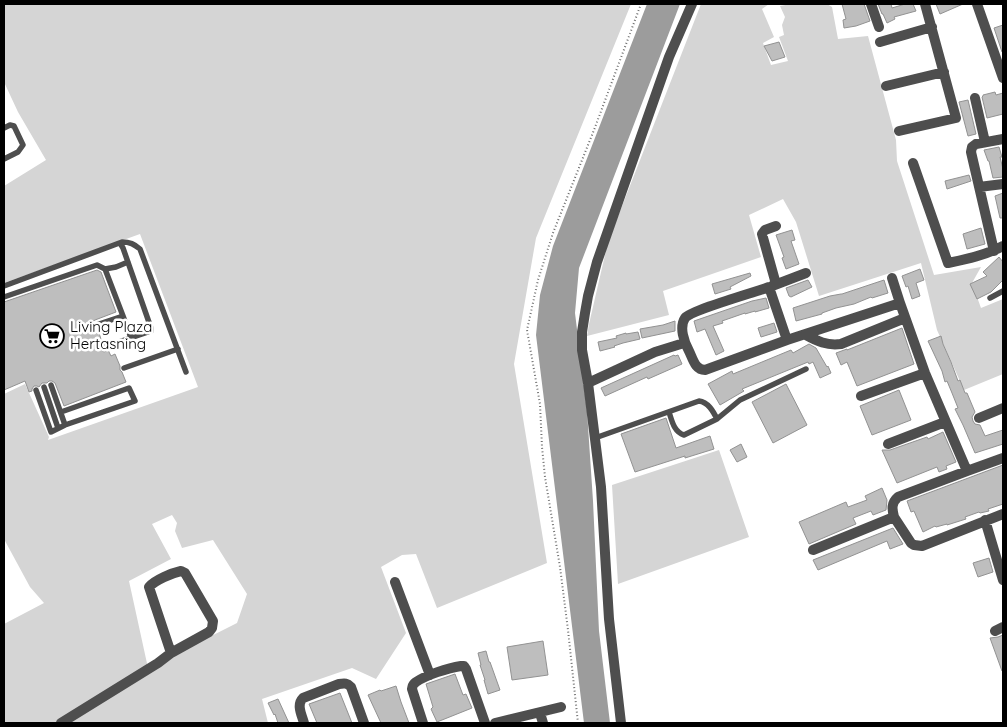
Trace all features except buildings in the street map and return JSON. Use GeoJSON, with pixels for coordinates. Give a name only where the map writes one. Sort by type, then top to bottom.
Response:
{"type":"FeatureCollection","features":[{"type":"Feature","properties":{"kind":"street"},"geometry":{"type":"LineString","coordinates":[[621,723],[609,619],[601,487],[582,350],[582,332],[588,296],[597,262],[669,57],[692,4]]}},
{"type":"Feature","properties":{"kind":"street"},"geometry":{"type":"LineString","coordinates":[[871,4],[879,27]]}},
{"type":"Feature","properties":{"kind":"street"},"geometry":{"type":"LineString","coordinates":[[899,131],[956,118],[925,4]]}},
{"type":"Feature","properties":{"kind":"street"},"geometry":{"type":"LineString","coordinates":[[977,4],[1003,78]]}},
{"type":"Feature","properties":{"kind":"street"},"geometry":{"type":"LineString","coordinates":[[880,42],[932,27]]}},
{"type":"Feature","properties":{"kind":"street"},"geometry":{"type":"LineString","coordinates":[[886,86],[944,72]]}},
{"type":"Feature","properties":{"kind":"street"},"geometry":{"type":"LineString","coordinates":[[975,98],[985,142]]}},
{"type":"Feature","properties":{"kind":"street"},"geometry":{"type":"LineString","coordinates":[[913,163],[948,262],[976,257],[998,249],[979,188],[971,152],[972,147],[976,144],[1003,139]]}},
{"type":"Feature","properties":{"kind":"street"},"geometry":{"type":"LineString","coordinates":[[979,188],[1003,184]]}},
{"type":"Feature","properties":{"kind":"street"},"geometry":{"type":"LineString","coordinates":[[776,226],[765,230],[762,234],[787,340]]}},
{"type":"Feature","properties":{"kind":"street"},"geometry":{"type":"LineString","coordinates":[[806,273],[688,315],[682,327],[684,343],[696,366],[702,370],[708,369],[900,302]]}},
{"type":"Feature","properties":{"kind":"street"},"geometry":{"type":"LineString","coordinates":[[892,278],[925,373],[967,471]]}},
{"type":"Feature","properties":{"kind":"street"},"geometry":{"type":"LineString","coordinates":[[806,335],[824,343],[841,344],[905,318]]}},
{"type":"Feature","properties":{"kind":"street"},"geometry":{"type":"LineString","coordinates":[[588,383],[655,352],[684,343]]}},
{"type":"Feature","properties":{"kind":"street"},"geometry":{"type":"LineString","coordinates":[[861,396],[925,373]]}},
{"type":"Feature","properties":{"kind":"street"},"geometry":{"type":"LineString","coordinates":[[979,418],[1003,408]]}},
{"type":"Feature","properties":{"kind":"street"},"geometry":{"type":"LineString","coordinates":[[888,444],[945,422]]}},
{"type":"Feature","properties":{"kind":"street"},"geometry":{"type":"LineString","coordinates":[[1003,458],[898,497],[893,503],[892,508],[894,517],[911,543],[918,546],[1003,514]]}},
{"type":"Feature","properties":{"kind":"street"},"geometry":{"type":"LineString","coordinates":[[813,550],[894,517]]}},
{"type":"Feature","properties":{"kind":"street"},"geometry":{"type":"LineString","coordinates":[[986,520],[1003,580]]}},
{"type":"Feature","properties":{"kind":"street"},"geometry":{"type":"LineString","coordinates":[[61,723],[209,632],[213,621],[185,573],[181,571],[152,583],[149,587],[172,653]]}},
{"type":"Feature","properties":{"kind":"street"},"geometry":{"type":"LineString","coordinates":[[395,582],[430,675]]}},
{"type":"Feature","properties":{"kind":"street"},"geometry":{"type":"LineString","coordinates":[[423,723],[412,689],[413,685],[430,675],[457,666],[464,666],[466,669],[485,723]]}},
{"type":"Feature","properties":{"kind":"street"},"geometry":{"type":"LineString","coordinates":[[304,723],[299,708],[303,698],[344,683],[351,687],[364,723]]}},
{"type":"Feature","properties":{"kind":"street"},"geometry":{"type":"LineString","coordinates":[[495,723],[541,718],[561,708]]}},
{"type":"Feature","properties":{"kind":"lane"},"geometry":{"type":"LineString","coordinates":[[4,128],[10,125],[14,126],[23,145],[18,152],[4,159]]}},
{"type":"Feature","properties":{"kind":"lane"},"geometry":{"type":"LineString","coordinates":[[4,286],[120,244],[128,242],[135,244],[140,249],[186,372]]}},
{"type":"Feature","properties":{"kind":"lane"},"geometry":{"type":"LineString","coordinates":[[104,347],[151,330],[120,244]]}},
{"type":"Feature","properties":{"kind":"lane"},"geometry":{"type":"LineString","coordinates":[[4,297],[97,265],[105,269],[128,262]]}},
{"type":"Feature","properties":{"kind":"lane"},"geometry":{"type":"LineString","coordinates":[[105,269],[131,338]]}},
{"type":"Feature","properties":{"kind":"lane"},"geometry":{"type":"LineString","coordinates":[[990,298],[1003,291]]}},
{"type":"Feature","properties":{"kind":"lane"},"geometry":{"type":"LineString","coordinates":[[96,324],[124,316]]}},
{"type":"Feature","properties":{"kind":"lane"},"geometry":{"type":"LineString","coordinates":[[124,368],[178,349]]}},
{"type":"Feature","properties":{"kind":"lane"},"geometry":{"type":"LineString","coordinates":[[669,412],[676,430],[684,435],[717,419],[740,400],[806,369]]}},
{"type":"Feature","properties":{"kind":"lane"},"geometry":{"type":"LineString","coordinates":[[58,428],[43,387],[50,384],[65,425]]}},
{"type":"Feature","properties":{"kind":"lane"},"geometry":{"type":"LineString","coordinates":[[36,390],[51,432],[65,425],[135,401],[129,388],[60,412]]}},
{"type":"Feature","properties":{"kind":"lane"},"geometry":{"type":"LineString","coordinates":[[595,438],[699,401],[708,405],[717,419]]}},
{"type":"Feature","properties":{"kind":"path"},"geometry":{"type":"LineString","coordinates":[[578,723],[560,567],[545,477],[540,404],[527,330],[538,280],[553,233],[641,4]]}},
{"type":"Feature","properties":{"kind":"shaded area"},"geometry":{"type":"Polygon","coordinates":[[[4,4],[631,4],[536,238],[514,364],[547,563],[437,608],[416,554],[402,555],[381,567],[406,633],[376,679],[352,668],[262,699],[268,723],[4,723],[4,624],[44,603],[30,587],[4,539],[4,394],[25,384],[49,437],[48,440],[198,387],[140,234],[4,283],[4,186],[46,160],[18,112],[4,82],[4,4]],[[172,515],[152,524],[171,559],[129,581],[148,668],[237,623],[247,594],[213,540],[182,548],[175,531],[177,523],[172,515]]]}},
{"type":"Feature","properties":{"kind":"shaded area"},"geometry":{"type":"Polygon","coordinates":[[[647,4],[680,4],[579,268],[575,313],[587,411],[599,631],[610,723],[584,723],[536,335],[540,295],[553,246],[647,4]]]}},
{"type":"Feature","properties":{"kind":"shaded area"},"geometry":{"type":"Polygon","coordinates":[[[701,4],[769,4],[762,9],[774,37],[763,43],[771,65],[788,61],[779,37],[784,35],[782,25],[785,17],[780,6],[791,4],[827,4],[832,7],[838,39],[868,36],[896,140],[897,161],[934,275],[981,267],[972,283],[981,308],[1003,299],[1003,374],[964,390],[937,330],[921,263],[819,296],[796,222],[783,199],[749,215],[761,257],[663,291],[669,315],[587,336],[608,242],[701,4]]]}},
{"type":"Feature","properties":{"kind":"shaded area"},"geometry":{"type":"Polygon","coordinates":[[[719,450],[749,537],[618,584],[612,485],[719,450]]]}},
{"type":"Feature","properties":{"kind":"place","name":"Living Plaza Hertasning"},"geometry":{"type":"Point","coordinates":[52,336]}}]}
